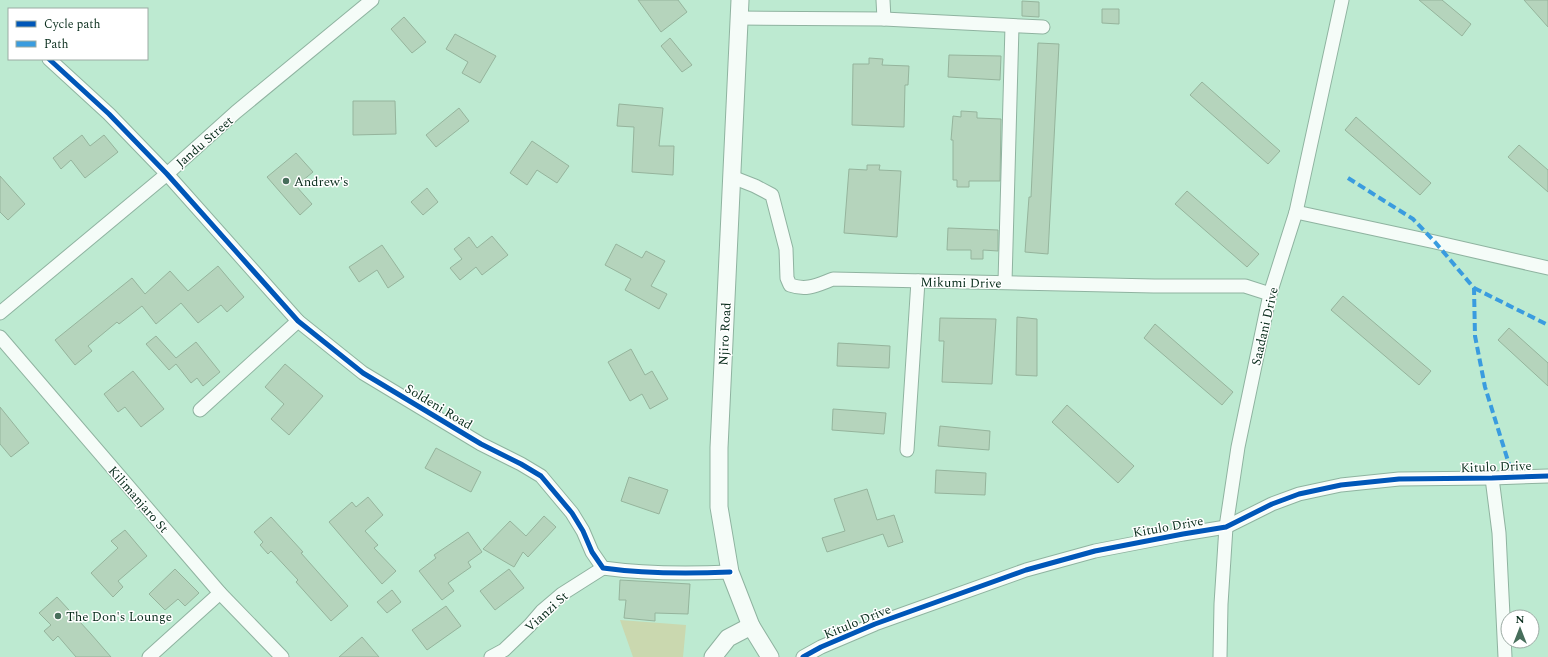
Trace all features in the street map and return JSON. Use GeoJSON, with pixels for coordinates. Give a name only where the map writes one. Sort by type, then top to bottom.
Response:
{"type":"FeatureCollection","features":[{"type":"Feature","properties":{"kind":"street","name":"Jandu Street"},"geometry":{"type":"LineString","coordinates":[[0,313],[166,174],[236,112],[372,0]]}},
{"type":"Feature","properties":{"kind":"street","name":"Njiro Road"},"geometry":{"type":"LineString","coordinates":[[740,0],[719,448],[719,507],[730,572],[751,626],[770,657]]}},
{"type":"Feature","properties":{"kind":"street"},"geometry":{"type":"LineString","coordinates":[[883,0],[884,19]]}},
{"type":"Feature","properties":{"kind":"street","name":"Saadani Drive"},"geometry":{"type":"LineString","coordinates":[[1220,657],[1221,604],[1226,527],[1238,447],[1270,294],[1296,212],[1342,0]]}},
{"type":"Feature","properties":{"kind":"street"},"geometry":{"type":"LineString","coordinates":[[739,18],[884,19],[1043,27]]}},
{"type":"Feature","properties":{"kind":"street"},"geometry":{"type":"LineString","coordinates":[[1005,282],[1012,26]]}},
{"type":"Feature","properties":{"kind":"street","name":"Soldeni Road"},"geometry":{"type":"LineString","coordinates":[[50,60],[109,114],[166,174],[298,321],[363,373],[481,444],[541,476],[572,513],[583,531],[592,552],[603,568]]}},
{"type":"Feature","properties":{"kind":"street","name":"Mikumi Drive"},"geometry":{"type":"LineString","coordinates":[[732,177],[755,186],[772,195],[786,249],[787,278],[790,285],[798,288],[809,288],[833,279],[1154,286],[1245,286],[1270,294]]}},
{"type":"Feature","properties":{"kind":"street"},"geometry":{"type":"LineString","coordinates":[[1296,212],[1548,268]]}},
{"type":"Feature","properties":{"kind":"street"},"geometry":{"type":"LineString","coordinates":[[908,450],[918,281]]}},
{"type":"Feature","properties":{"kind":"street"},"geometry":{"type":"LineString","coordinates":[[200,410],[298,321]]}},
{"type":"Feature","properties":{"kind":"street","name":"Kilimanjaro St"},"geometry":{"type":"LineString","coordinates":[[0,337],[220,593],[282,657]]}},
{"type":"Feature","properties":{"kind":"street","name":"Kitulo Drive"},"geometry":{"type":"LineString","coordinates":[[803,657],[821,647],[875,624],[1026,570],[1095,551],[1226,527],[1272,504],[1299,494],[1341,485],[1399,479],[1548,476]]}},
{"type":"Feature","properties":{"kind":"street"},"geometry":{"type":"LineString","coordinates":[[1492,478],[1499,533],[1505,657]]}},
{"type":"Feature","properties":{"kind":"street"},"geometry":{"type":"LineString","coordinates":[[603,568],[641,573],[690,574],[730,572]]}},
{"type":"Feature","properties":{"kind":"street","name":"Vianzi St"},"geometry":{"type":"LineString","coordinates":[[491,657],[504,650],[542,611],[562,594],[603,568]]}},
{"type":"Feature","properties":{"kind":"street"},"geometry":{"type":"LineString","coordinates":[[149,657],[220,593]]}},
{"type":"Feature","properties":{"kind":"street"},"geometry":{"type":"LineString","coordinates":[[713,657],[728,638],[751,626]]}},
{"type":"Feature","properties":{"kind":"green space"},"geometry":{"type":"Polygon","coordinates":[[[620,620],[686,625],[683,657],[633,657],[620,620]]]}},
{"type":"Feature","properties":{"kind":"building"},"geometry":{"type":"Polygon","coordinates":[[[638,0],[678,0],[687,12],[661,32],[638,0]]]}},
{"type":"Feature","properties":{"kind":"building"},"geometry":{"type":"Polygon","coordinates":[[[1419,0],[1442,0],[1471,24],[1462,36],[1419,0]]]}},
{"type":"Feature","properties":{"kind":"building"},"geometry":{"type":"Polygon","coordinates":[[[1524,0],[1548,0],[1548,27],[1524,0]]]}},
{"type":"Feature","properties":{"kind":"building"},"geometry":{"type":"Polygon","coordinates":[[[1022,1],[1039,2],[1039,17],[1022,16],[1022,1]]]}},
{"type":"Feature","properties":{"kind":"building"},"geometry":{"type":"Polygon","coordinates":[[[1102,9],[1119,9],[1119,24],[1102,23],[1102,9]]]}},
{"type":"Feature","properties":{"kind":"building"},"geometry":{"type":"Polygon","coordinates":[[[404,17],[426,42],[412,53],[391,29],[404,17]]]}},
{"type":"Feature","properties":{"kind":"building"},"geometry":{"type":"Polygon","coordinates":[[[455,34],[496,56],[480,83],[462,73],[468,62],[446,49],[455,34]]]}},
{"type":"Feature","properties":{"kind":"building"},"geometry":{"type":"Polygon","coordinates":[[[670,38],[692,65],[682,72],[661,46],[670,38]]]}},
{"type":"Feature","properties":{"kind":"building"},"geometry":{"type":"Polygon","coordinates":[[[1038,43],[1059,44],[1048,254],[1025,252],[1029,197],[1031,197],[1038,43]]]}},
{"type":"Feature","properties":{"kind":"building"},"geometry":{"type":"Polygon","coordinates":[[[949,55],[1001,56],[1000,80],[948,77],[949,55]]]}},
{"type":"Feature","properties":{"kind":"building"},"geometry":{"type":"Polygon","coordinates":[[[869,58],[883,59],[882,65],[909,66],[908,85],[905,85],[904,127],[852,125],[853,64],[869,64],[869,58]]]}},
{"type":"Feature","properties":{"kind":"building"},"geometry":{"type":"Polygon","coordinates":[[[1202,82],[1280,151],[1268,164],[1190,95],[1202,82]]]}},
{"type":"Feature","properties":{"kind":"building"},"geometry":{"type":"Polygon","coordinates":[[[353,101],[395,101],[396,134],[353,135],[353,101]]]}},
{"type":"Feature","properties":{"kind":"building"},"geometry":{"type":"Polygon","coordinates":[[[619,104],[663,108],[659,146],[674,146],[673,175],[632,172],[634,127],[617,126],[619,104]]]}},
{"type":"Feature","properties":{"kind":"building"},"geometry":{"type":"Polygon","coordinates":[[[459,108],[469,121],[436,147],[426,135],[459,108]]]}},
{"type":"Feature","properties":{"kind":"building"},"geometry":{"type":"Polygon","coordinates":[[[961,111],[977,112],[977,118],[1001,119],[1000,181],[969,181],[969,187],[957,187],[957,180],[953,180],[953,140],[951,140],[953,116],[961,117],[961,111]]]}},
{"type":"Feature","properties":{"kind":"building"},"geometry":{"type":"Polygon","coordinates":[[[1356,117],[1431,183],[1420,195],[1345,130],[1356,117]]]}},
{"type":"Feature","properties":{"kind":"building"},"geometry":{"type":"Polygon","coordinates":[[[82,135],[90,146],[104,135],[118,152],[85,178],[71,160],[61,169],[53,158],[82,135]]]}},
{"type":"Feature","properties":{"kind":"building"},"geometry":{"type":"Polygon","coordinates":[[[532,141],[569,166],[557,183],[537,170],[527,185],[510,173],[532,141]]]}},
{"type":"Feature","properties":{"kind":"building"},"geometry":{"type":"Polygon","coordinates":[[[1519,145],[1548,170],[1548,192],[1508,157],[1519,145]]]}},
{"type":"Feature","properties":{"kind":"building","name":"Andrew's"},"geometry":{"type":"Polygon","coordinates":[[[296,153],[313,172],[296,186],[312,204],[300,215],[267,177],[296,153]]]}},
{"type":"Feature","properties":{"kind":"building"},"geometry":{"type":"Polygon","coordinates":[[[867,165],[880,165],[879,170],[901,171],[897,237],[844,233],[849,169],[867,170],[867,165]]]}},
{"type":"Feature","properties":{"kind":"building"},"geometry":{"type":"Polygon","coordinates":[[[0,176],[25,204],[8,220],[0,212],[0,176]]]}},
{"type":"Feature","properties":{"kind":"building"},"geometry":{"type":"Polygon","coordinates":[[[427,188],[438,202],[423,215],[411,202],[427,188]]]}},
{"type":"Feature","properties":{"kind":"building"},"geometry":{"type":"Polygon","coordinates":[[[1187,191],[1259,254],[1247,267],[1175,204],[1187,191]]]}},
{"type":"Feature","properties":{"kind":"building"},"geometry":{"type":"Polygon","coordinates":[[[948,228],[998,230],[998,251],[983,250],[983,259],[971,259],[971,250],[947,250],[948,228]]]}},
{"type":"Feature","properties":{"kind":"building"},"geometry":{"type":"Polygon","coordinates":[[[492,236],[508,255],[482,275],[476,267],[460,280],[450,268],[462,259],[454,249],[469,237],[477,248],[492,236]]]}},
{"type":"Feature","properties":{"kind":"building"},"geometry":{"type":"Polygon","coordinates":[[[616,244],[642,258],[646,251],[665,261],[651,286],[667,294],[659,309],[625,290],[631,279],[605,265],[616,244]]]}},
{"type":"Feature","properties":{"kind":"building"},"geometry":{"type":"Polygon","coordinates":[[[382,245],[404,277],[388,288],[377,270],[359,282],[349,267],[382,245]]]}},
{"type":"Feature","properties":{"kind":"building"},"geometry":{"type":"Polygon","coordinates":[[[218,266],[244,297],[227,312],[221,305],[198,323],[181,303],[156,324],[142,306],[119,324],[117,322],[88,346],[92,351],[75,365],[55,340],[132,278],[145,294],[170,271],[188,291],[218,266]]]}},
{"type":"Feature","properties":{"kind":"building"},"geometry":{"type":"Polygon","coordinates":[[[1343,296],[1431,371],[1419,385],[1331,310],[1343,296]]]}},
{"type":"Feature","properties":{"kind":"building"},"geometry":{"type":"Polygon","coordinates":[[[1017,317],[1037,319],[1037,376],[1016,375],[1017,317]]]}},
{"type":"Feature","properties":{"kind":"building"},"geometry":{"type":"Polygon","coordinates":[[[940,318],[996,319],[992,384],[942,382],[944,341],[939,341],[940,318]]]}},
{"type":"Feature","properties":{"kind":"building"},"geometry":{"type":"Polygon","coordinates":[[[1155,324],[1233,392],[1222,405],[1144,338],[1155,324]]]}},
{"type":"Feature","properties":{"kind":"building"},"geometry":{"type":"Polygon","coordinates":[[[1509,328],[1548,363],[1548,386],[1498,340],[1509,328]]]}},
{"type":"Feature","properties":{"kind":"building"},"geometry":{"type":"Polygon","coordinates":[[[156,336],[176,358],[196,342],[220,372],[203,386],[197,378],[191,383],[176,364],[169,370],[146,344],[156,336]]]}},
{"type":"Feature","properties":{"kind":"building"},"geometry":{"type":"Polygon","coordinates":[[[838,343],[890,346],[889,368],[837,366],[838,343]]]}},
{"type":"Feature","properties":{"kind":"building"},"geometry":{"type":"Polygon","coordinates":[[[631,349],[645,375],[652,371],[668,399],[650,409],[642,394],[630,401],[608,362],[631,349]]]}},
{"type":"Feature","properties":{"kind":"building"},"geometry":{"type":"Polygon","coordinates":[[[285,364],[323,396],[289,435],[271,419],[284,404],[265,387],[285,364]]]}},
{"type":"Feature","properties":{"kind":"building"},"geometry":{"type":"Polygon","coordinates":[[[133,371],[164,409],[141,427],[125,407],[118,412],[104,394],[133,371]]]}},
{"type":"Feature","properties":{"kind":"building"},"geometry":{"type":"Polygon","coordinates":[[[1067,405],[1134,466],[1118,483],[1052,422],[1067,405]]]}},
{"type":"Feature","properties":{"kind":"building"},"geometry":{"type":"Polygon","coordinates":[[[0,407],[29,443],[11,457],[0,444],[0,407]]]}},
{"type":"Feature","properties":{"kind":"building"},"geometry":{"type":"Polygon","coordinates":[[[833,409],[886,413],[884,434],[832,430],[833,409]]]}},
{"type":"Feature","properties":{"kind":"building"},"geometry":{"type":"Polygon","coordinates":[[[940,426],[990,431],[989,450],[938,446],[940,426]]]}},
{"type":"Feature","properties":{"kind":"building"},"geometry":{"type":"Polygon","coordinates":[[[436,448],[481,472],[471,492],[425,468],[436,448]]]}},
{"type":"Feature","properties":{"kind":"building"},"geometry":{"type":"Polygon","coordinates":[[[936,470],[986,473],[985,495],[935,493],[936,470]]]}},
{"type":"Feature","properties":{"kind":"building"},"geometry":{"type":"Polygon","coordinates":[[[629,477],[668,490],[659,514],[621,501],[629,477]]]}},
{"type":"Feature","properties":{"kind":"building"},"geometry":{"type":"Polygon","coordinates":[[[867,489],[877,520],[894,515],[903,542],[888,547],[883,534],[827,552],[822,538],[845,531],[834,499],[867,489]]]}},
{"type":"Feature","properties":{"kind":"building"},"geometry":{"type":"Polygon","coordinates":[[[368,497],[383,515],[365,531],[378,545],[374,548],[396,571],[382,584],[329,522],[352,502],[356,507],[368,497]]]}},
{"type":"Feature","properties":{"kind":"building"},"geometry":{"type":"Polygon","coordinates":[[[544,516],[556,527],[528,557],[523,552],[514,567],[483,549],[510,521],[526,536],[544,516]]]}},
{"type":"Feature","properties":{"kind":"building"},"geometry":{"type":"Polygon","coordinates":[[[271,517],[303,552],[301,553],[348,606],[331,621],[296,582],[298,580],[271,551],[268,554],[260,545],[263,542],[254,532],[271,517]]]}},
{"type":"Feature","properties":{"kind":"building"},"geometry":{"type":"Polygon","coordinates":[[[125,530],[147,556],[118,581],[123,587],[113,597],[91,573],[118,548],[111,541],[125,530]]]}},
{"type":"Feature","properties":{"kind":"building"},"geometry":{"type":"Polygon","coordinates":[[[468,532],[482,552],[468,562],[471,567],[448,583],[454,591],[442,600],[419,571],[436,558],[434,555],[468,532]]]}},
{"type":"Feature","properties":{"kind":"building"},"geometry":{"type":"Polygon","coordinates":[[[175,569],[199,593],[185,606],[178,599],[165,610],[149,594],[175,569]]]}},
{"type":"Feature","properties":{"kind":"building"},"geometry":{"type":"Polygon","coordinates":[[[509,569],[524,588],[495,610],[480,591],[509,569]]]}},
{"type":"Feature","properties":{"kind":"building"},"geometry":{"type":"Polygon","coordinates":[[[620,580],[690,584],[688,614],[655,613],[655,621],[624,618],[626,600],[619,600],[620,580]]]}},
{"type":"Feature","properties":{"kind":"building"},"geometry":{"type":"Polygon","coordinates":[[[392,590],[401,602],[387,613],[377,602],[392,590]]]}},
{"type":"Feature","properties":{"kind":"building"},"geometry":{"type":"Polygon","coordinates":[[[57,597],[111,657],[76,657],[58,636],[53,641],[44,631],[51,625],[39,613],[57,597]]]}},
{"type":"Feature","properties":{"kind":"building"},"geometry":{"type":"Polygon","coordinates":[[[446,606],[461,626],[427,650],[412,630],[446,606]]]}},
{"type":"Feature","properties":{"kind":"building"},"geometry":{"type":"Polygon","coordinates":[[[362,637],[379,657],[339,657],[362,637]]]}},
{"type":"Feature","properties":{"kind":"marked path"},"geometry":{"type":"LineString","coordinates":[[1348,178],[1413,219],[1435,242],[1474,288],[1475,336],[1485,387],[1513,477]]}},
{"type":"Feature","properties":{"kind":"marked path"},"geometry":{"type":"LineString","coordinates":[[1474,288],[1548,325]]}},
{"type":"Feature","properties":{"kind":"cycle path"},"geometry":{"type":"LineString","coordinates":[[50,60],[109,114],[167,174],[298,321],[363,373],[481,444],[541,476],[572,513],[583,531],[592,552],[603,568],[666,573],[730,572]]}},
{"type":"Feature","properties":{"kind":"cycle path"},"geometry":{"type":"LineString","coordinates":[[803,657],[821,647],[875,624],[1026,570],[1095,551],[1226,527],[1272,504],[1299,494],[1341,485],[1399,479],[1548,476]]}},
{"type":"Feature","properties":{"kind":"place","name":"Andrew's"},"geometry":{"type":"Point","coordinates":[286,181]}},
{"type":"Feature","properties":{"kind":"place","name":"The Don's Lounge"},"geometry":{"type":"Point","coordinates":[58,616]}}]}
